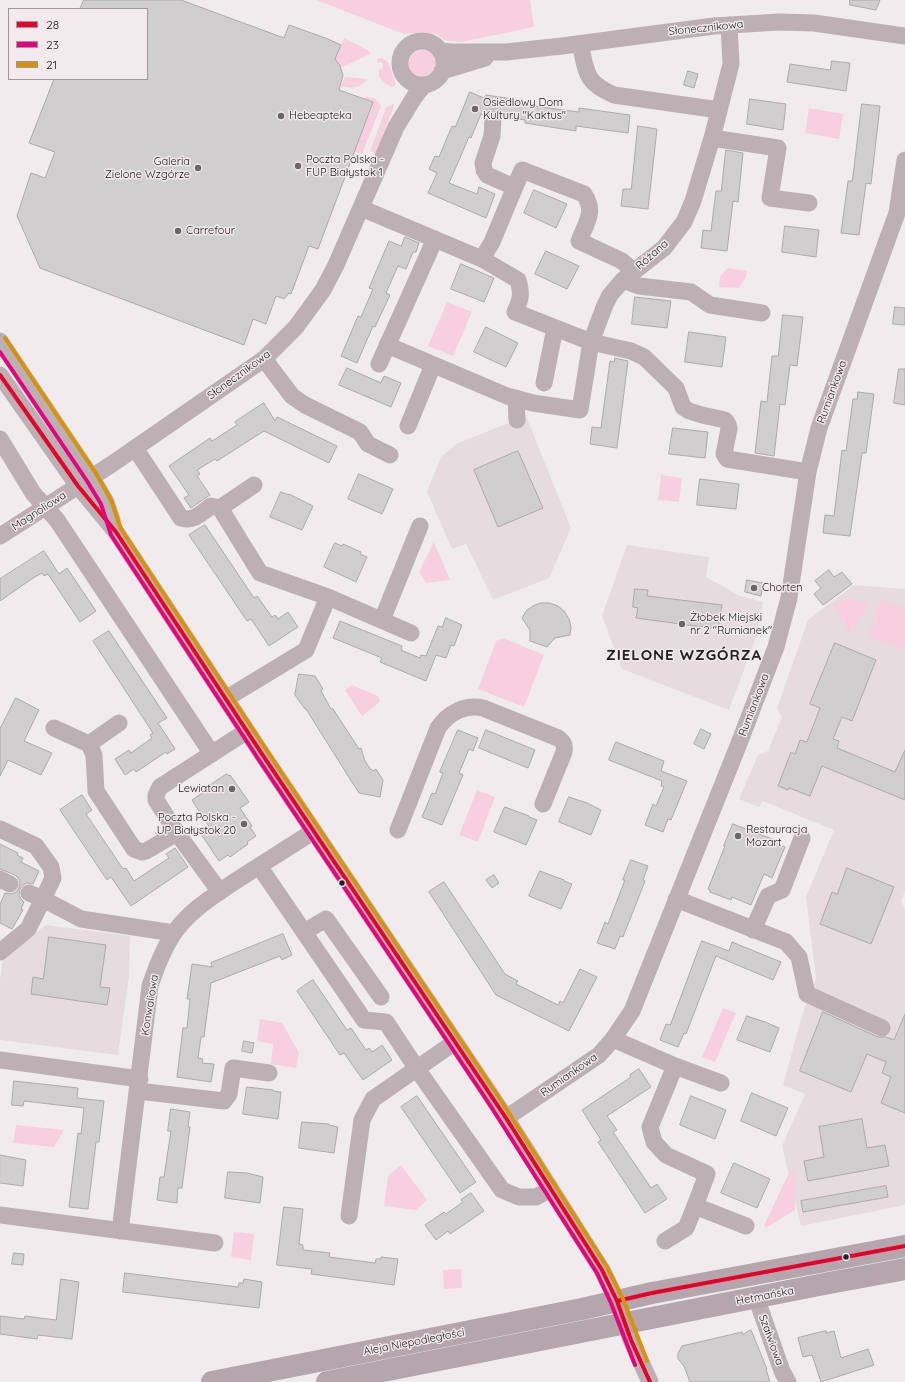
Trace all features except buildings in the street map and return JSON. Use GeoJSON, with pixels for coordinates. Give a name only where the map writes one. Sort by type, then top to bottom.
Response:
{"type":"FeatureCollection","features":[{"type":"Feature","properties":{"kind":"main road"},"geometry":{"type":"LineString","coordinates":[[617,1301],[652,1293],[905,1246]]}},
{"type":"Feature","properties":{"kind":"main road","name":"Hetmańska"},"geometry":{"type":"LineString","coordinates":[[626,1323],[905,1270]]}},
{"type":"Feature","properties":{"kind":"main road","name":"Aleja Niepodległości"},"geometry":{"type":"LineString","coordinates":[[212,1382],[617,1301]]}},
{"type":"Feature","properties":{"kind":"main road","name":"Aleja Niepodległości"},"geometry":{"type":"LineString","coordinates":[[327,1382],[626,1323]]}},
{"type":"Feature","properties":{"kind":"street","name":"Słonecznikowa"},"geometry":{"type":"LineString","coordinates":[[440,51],[506,52],[729,25],[779,22],[814,23],[905,36]]}},
{"type":"Feature","properties":{"kind":"street","name":"Różana"},"geometry":{"type":"LineString","coordinates":[[516,398],[533,403],[580,410],[591,342],[610,295],[628,276],[664,248],[684,222],[693,201],[712,138],[731,64],[729,25]]}},
{"type":"Feature","properties":{"kind":"street"},"geometry":{"type":"LineString","coordinates":[[416,42],[423,42],[436,46],[440,51],[444,65],[442,71],[438,78],[431,83],[424,85],[416,84],[404,76],[400,60],[410,45],[416,42]]}},
{"type":"Feature","properties":{"kind":"street"},"geometry":{"type":"LineString","coordinates":[[580,44],[590,81],[601,90],[614,95],[719,110]]}},
{"type":"Feature","properties":{"kind":"street","name":"Słonecznikowa"},"geometry":{"type":"LineString","coordinates":[[442,71],[506,52]]}},
{"type":"Feature","properties":{"kind":"street","name":"Słonecznikowa"},"geometry":{"type":"LineString","coordinates":[[396,126],[406,87],[404,76]]}},
{"type":"Feature","properties":{"kind":"street","name":"Słonecznikowa"},"geometry":{"type":"LineString","coordinates":[[85,482],[264,360],[296,327],[323,290],[336,265],[396,126],[415,96],[424,85]]}},
{"type":"Feature","properties":{"kind":"street"},"geometry":{"type":"LineString","coordinates":[[493,119],[492,136],[483,163],[484,170],[487,175],[514,187]]}},
{"type":"Feature","properties":{"kind":"street"},"geometry":{"type":"LineString","coordinates":[[712,138],[778,148],[770,198],[809,203]]}},
{"type":"Feature","properties":{"kind":"street","name":"Rumiankowa"},"geometry":{"type":"LineString","coordinates":[[506,1118],[599,1055],[613,1039],[632,1011],[736,753],[776,647],[789,598],[808,472],[819,428],[897,214],[905,160]]}},
{"type":"Feature","properties":{"kind":"street"},"geometry":{"type":"LineString","coordinates":[[482,259],[492,242],[522,170],[584,194],[589,202],[590,208],[589,215],[579,240],[622,261],[628,276],[639,286],[691,292],[710,305],[762,313]]}},
{"type":"Feature","properties":{"kind":"street"},"geometry":{"type":"LineString","coordinates":[[361,208],[482,259],[518,280],[522,292],[515,312],[591,342],[630,351],[644,357],[676,388],[684,407],[689,411],[702,416],[724,420],[728,424],[729,429],[724,454],[727,459],[808,472]]}},
{"type":"Feature","properties":{"kind":"street"},"geometry":{"type":"LineString","coordinates":[[380,364],[435,238]]}},
{"type":"Feature","properties":{"kind":"street"},"geometry":{"type":"LineString","coordinates":[[544,383],[555,328]]}},
{"type":"Feature","properties":{"kind":"street"},"geometry":{"type":"LineString","coordinates":[[0,341],[85,482]]}},
{"type":"Feature","properties":{"kind":"street"},"geometry":{"type":"LineString","coordinates":[[387,346],[507,396],[516,398],[517,420]]}},
{"type":"Feature","properties":{"kind":"street"},"geometry":{"type":"LineString","coordinates":[[264,360],[292,396],[305,405],[360,432],[368,444],[390,455]]}},
{"type":"Feature","properties":{"kind":"street"},"geometry":{"type":"LineString","coordinates":[[408,426],[433,365]]}},
{"type":"Feature","properties":{"kind":"street"},"geometry":{"type":"LineString","coordinates":[[0,375],[85,482],[106,502],[116,532],[506,1118],[602,1270],[617,1301],[631,1340],[650,1382]]}},
{"type":"Feature","properties":{"kind":"street"},"geometry":{"type":"LineString","coordinates":[[0,439],[33,493],[58,520],[212,754]]}},
{"type":"Feature","properties":{"kind":"street"},"geometry":{"type":"LineString","coordinates":[[135,448],[181,518],[186,520],[192,519],[211,506],[220,508],[260,573],[328,597],[411,633]]}},
{"type":"Feature","properties":{"kind":"street","name":"Magnoliowa"},"geometry":{"type":"LineString","coordinates":[[0,536],[85,482]]}},
{"type":"Feature","properties":{"kind":"street"},"geometry":{"type":"LineString","coordinates":[[220,508],[254,485]]}},
{"type":"Feature","properties":{"kind":"street"},"geometry":{"type":"LineString","coordinates":[[382,620],[420,526]]}},
{"type":"Feature","properties":{"kind":"street"},"geometry":{"type":"LineString","coordinates":[[226,698],[306,650],[328,597]]}},
{"type":"Feature","properties":{"kind":"street"},"geometry":{"type":"LineString","coordinates":[[398,830],[438,728],[442,721],[467,707],[475,706],[483,708],[563,741],[564,752],[544,804]]}},
{"type":"Feature","properties":{"kind":"street"},"geometry":{"type":"LineString","coordinates":[[89,744],[119,723]]}},
{"type":"Feature","properties":{"kind":"street"},"geometry":{"type":"LineString","coordinates":[[54,728],[89,744],[94,755],[96,791],[134,849],[142,852],[146,851],[177,833]]}},
{"type":"Feature","properties":{"kind":"street"},"geometry":{"type":"LineString","coordinates":[[220,892],[177,833],[156,800],[157,790],[247,731]]}},
{"type":"Feature","properties":{"kind":"street"},"geometry":{"type":"LineString","coordinates":[[0,829],[36,846],[51,867],[53,878],[36,896],[28,929],[0,952]]}},
{"type":"Feature","properties":{"kind":"street","name":"Konwaliowa"},"geometry":{"type":"LineString","coordinates":[[120,1230],[150,986],[161,955],[174,933],[196,909],[314,831]]}},
{"type":"Feature","properties":{"kind":"street"},"geometry":{"type":"LineString","coordinates":[[753,930],[768,896],[782,890],[802,838]]}},
{"type":"Feature","properties":{"kind":"street"},"geometry":{"type":"LineString","coordinates":[[259,866],[364,1020],[386,1022],[417,1070],[502,1190],[519,1197],[536,1197],[551,1190]]}},
{"type":"Feature","properties":{"kind":"street"},"geometry":{"type":"LineString","coordinates":[[36,896],[81,919],[174,933]]}},
{"type":"Feature","properties":{"kind":"street"},"geometry":{"type":"LineString","coordinates":[[676,899],[786,942],[799,957],[807,994],[882,1028]]}},
{"type":"Feature","properties":{"kind":"street"},"geometry":{"type":"LineString","coordinates":[[304,932],[326,919],[380,997]]}},
{"type":"Feature","properties":{"kind":"street"},"geometry":{"type":"LineString","coordinates":[[613,1039],[675,1066],[721,1083]]}},
{"type":"Feature","properties":{"kind":"street"},"geometry":{"type":"LineString","coordinates":[[349,1216],[362,1120],[373,1100],[455,1042]]}},
{"type":"Feature","properties":{"kind":"street"},"geometry":{"type":"LineString","coordinates":[[0,1060],[224,1101],[229,1094],[233,1068],[269,1073]]}},
{"type":"Feature","properties":{"kind":"street"},"geometry":{"type":"LineString","coordinates":[[665,1241],[686,1228],[707,1174],[666,1155],[654,1142],[650,1127],[675,1066]]}},
{"type":"Feature","properties":{"kind":"street"},"geometry":{"type":"LineString","coordinates":[[695,1206],[746,1226]]}},
{"type":"Feature","properties":{"kind":"street"},"geometry":{"type":"LineString","coordinates":[[0,1215],[215,1243]]}},
{"type":"Feature","properties":{"kind":"street","name":"Szałwiowa"},"geometry":{"type":"LineString","coordinates":[[756,1298],[782,1371],[788,1382]]}},
{"type":"Feature","properties":{"kind":"shaded area"},"geometry":{"type":"Polygon","coordinates":[[[316,0],[530,0],[534,27],[461,42],[444,40],[436,34],[421,32],[404,34],[316,0]]]}},
{"type":"Feature","properties":{"kind":"shaded area"},"geometry":{"type":"Polygon","coordinates":[[[344,38],[369,51],[370,54],[343,67],[340,66],[335,60],[344,38]]]}},
{"type":"Feature","properties":{"kind":"shaded area"},"geometry":{"type":"Polygon","coordinates":[[[422,50],[431,54],[435,63],[431,72],[422,76],[413,72],[409,63],[413,54],[422,50]]]}},
{"type":"Feature","properties":{"kind":"shaded area"},"geometry":{"type":"Polygon","coordinates":[[[382,58],[388,62],[395,82],[393,87],[386,84],[379,77],[379,70],[383,68],[383,65],[382,63],[377,62],[377,59],[382,58]]]}},
{"type":"Feature","properties":{"kind":"shaded area"},"geometry":{"type":"Polygon","coordinates":[[[345,77],[368,79],[356,87],[341,86],[345,77]]]}},
{"type":"Feature","properties":{"kind":"shaded area"},"geometry":{"type":"Polygon","coordinates":[[[367,97],[376,99],[381,106],[362,154],[354,152],[373,102],[363,98],[367,97]]]}},
{"type":"Feature","properties":{"kind":"shaded area"},"geometry":{"type":"Polygon","coordinates":[[[395,103],[376,154],[370,151],[386,108],[395,103]]]}},
{"type":"Feature","properties":{"kind":"shaded area"},"geometry":{"type":"Polygon","coordinates":[[[809,108],[843,114],[839,139],[805,133],[809,108]]]}},
{"type":"Feature","properties":{"kind":"shaded area"},"geometry":{"type":"Polygon","coordinates":[[[727,268],[747,271],[746,277],[739,288],[719,287],[720,277],[727,268]]]}},
{"type":"Feature","properties":{"kind":"shaded area"},"geometry":{"type":"Polygon","coordinates":[[[447,302],[472,312],[453,356],[428,346],[447,302]]]}},
{"type":"Feature","properties":{"kind":"shaded area"},"geometry":{"type":"Polygon","coordinates":[[[526,416],[571,528],[549,578],[493,600],[466,544],[452,549],[427,492],[441,457],[456,444],[526,416]]]}},
{"type":"Feature","properties":{"kind":"shaded area"},"geometry":{"type":"Polygon","coordinates":[[[661,475],[682,478],[679,502],[658,500],[661,475]]]}},
{"type":"Feature","properties":{"kind":"shaded area"},"geometry":{"type":"Polygon","coordinates":[[[434,542],[450,580],[426,583],[419,572],[434,542]]]}},
{"type":"Feature","properties":{"kind":"shaded area","name":"Żłobek Miejski nr 2 \"Rumianek\""},"geometry":{"type":"Polygon","coordinates":[[[627,545],[709,557],[706,577],[740,596],[763,602],[758,632],[729,710],[622,669],[602,616],[627,545]]]}},
{"type":"Feature","properties":{"kind":"shaded area"},"geometry":{"type":"Polygon","coordinates":[[[854,585],[905,589],[905,891],[901,901],[905,909],[905,1205],[801,1226],[782,1146],[805,1094],[783,1085],[803,1012],[816,978],[806,897],[834,830],[763,801],[759,807],[739,799],[758,755],[768,751],[782,717],[777,708],[808,620],[854,585]]]}},
{"type":"Feature","properties":{"kind":"shaded area"},"geometry":{"type":"Polygon","coordinates":[[[856,599],[869,604],[850,635],[833,604],[841,600],[856,599]]]}},
{"type":"Feature","properties":{"kind":"shaded area"},"geometry":{"type":"Polygon","coordinates":[[[881,600],[905,608],[905,650],[868,637],[881,600]]]}},
{"type":"Feature","properties":{"kind":"shaded area"},"geometry":{"type":"Polygon","coordinates":[[[503,638],[544,655],[524,707],[478,689],[496,641],[503,638]]]}},
{"type":"Feature","properties":{"kind":"shaded area"},"geometry":{"type":"Polygon","coordinates":[[[352,685],[378,696],[380,702],[362,716],[345,690],[352,685]]]}},
{"type":"Feature","properties":{"kind":"shaded area"},"geometry":{"type":"Polygon","coordinates":[[[477,790],[495,797],[478,842],[459,835],[477,790]]]}},
{"type":"Feature","properties":{"kind":"shaded area"},"geometry":{"type":"Polygon","coordinates":[[[46,925],[130,936],[129,976],[118,1055],[0,1040],[0,980],[3,957],[46,925]]]}},
{"type":"Feature","properties":{"kind":"shaded area"},"geometry":{"type":"Polygon","coordinates":[[[723,1008],[736,1013],[715,1062],[702,1057],[723,1008]]]}},
{"type":"Feature","properties":{"kind":"shaded area"},"geometry":{"type":"Polygon","coordinates":[[[260,1019],[282,1023],[299,1053],[296,1068],[271,1064],[273,1044],[257,1041],[260,1019]]]}},
{"type":"Feature","properties":{"kind":"shaded area"},"geometry":{"type":"Polygon","coordinates":[[[16,1125],[64,1130],[54,1147],[13,1143],[16,1125]]]}},
{"type":"Feature","properties":{"kind":"shaded area"},"geometry":{"type":"Polygon","coordinates":[[[401,1165],[427,1200],[416,1210],[384,1206],[388,1176],[401,1165]]]}},
{"type":"Feature","properties":{"kind":"shaded area"},"geometry":{"type":"Polygon","coordinates":[[[791,1169],[793,1170],[795,1179],[795,1210],[766,1228],[764,1225],[791,1169]]]}},
{"type":"Feature","properties":{"kind":"shaded area"},"geometry":{"type":"Polygon","coordinates":[[[234,1232],[254,1234],[251,1260],[231,1257],[234,1232]]]}},
{"type":"Feature","properties":{"kind":"shaded area"},"geometry":{"type":"Polygon","coordinates":[[[461,1269],[462,1288],[444,1289],[443,1270],[461,1269]]]}},
{"type":"Feature","properties":{"kind":"transit line","name":"21"},"geometry":{"type":"LineString","coordinates":[[5,338],[97,475],[111,500],[121,529],[267,751],[498,1096],[607,1267],[623,1299],[647,1361]]}},
{"type":"Feature","properties":{"kind":"transit line","name":"23"},"geometry":{"type":"LineString","coordinates":[[0,352],[101,504],[111,535],[257,757],[488,1102],[597,1273],[611,1303],[635,1365]]}},
{"type":"Feature","properties":{"kind":"transit line","name":"28"},"geometry":{"type":"LineString","coordinates":[[0,375],[78,486],[116,532],[262,754],[506,1118],[602,1270],[617,1301],[631,1340],[650,1382]]}},
{"type":"Feature","properties":{"kind":"transit line","name":"28"},"geometry":{"type":"LineString","coordinates":[[617,1301],[652,1293],[905,1246]]}},
{"type":"Feature","properties":{"kind":"place","name":"Osiedlowy Dom Kultury \"Kaktus\""},"geometry":{"type":"Point","coordinates":[475,109]}},
{"type":"Feature","properties":{"kind":"place","name":"Hebeapteka"},"geometry":{"type":"Point","coordinates":[281,116]}},
{"type":"Feature","properties":{"kind":"place","name":"Poczta Polska - FUP Białystok 1"},"geometry":{"type":"Point","coordinates":[298,166]}},
{"type":"Feature","properties":{"kind":"place","name":"Galeria Zielone Wzgórze"},"geometry":{"type":"Point","coordinates":[198,168]}},
{"type":"Feature","properties":{"kind":"place","name":"Carrefour"},"geometry":{"type":"Point","coordinates":[178,231]}},
{"type":"Feature","properties":{"kind":"place","name":"Chorten"},"geometry":{"type":"Point","coordinates":[754,588]}},
{"type":"Feature","properties":{"kind":"place","name":"Żłobek Miejski nr 2 \"Rumianek\""},"geometry":{"type":"Point","coordinates":[682,624]}},
{"type":"Feature","properties":{"kind":"place","name":"Lewiatan"},"geometry":{"type":"Point","coordinates":[232,789]}},
{"type":"Feature","properties":{"kind":"place","name":"Poczta Polska - UP Białystok 20"},"geometry":{"type":"Point","coordinates":[244,824]}},
{"type":"Feature","properties":{"kind":"place","name":"Restauracja Mozart"},"geometry":{"type":"Point","coordinates":[738,836]}},
{"type":"Feature","properties":{"kind":"district","name":"ZIELONE WZGÓRZA"},"geometry":{"type":"Point","coordinates":[684,655]}}]}
